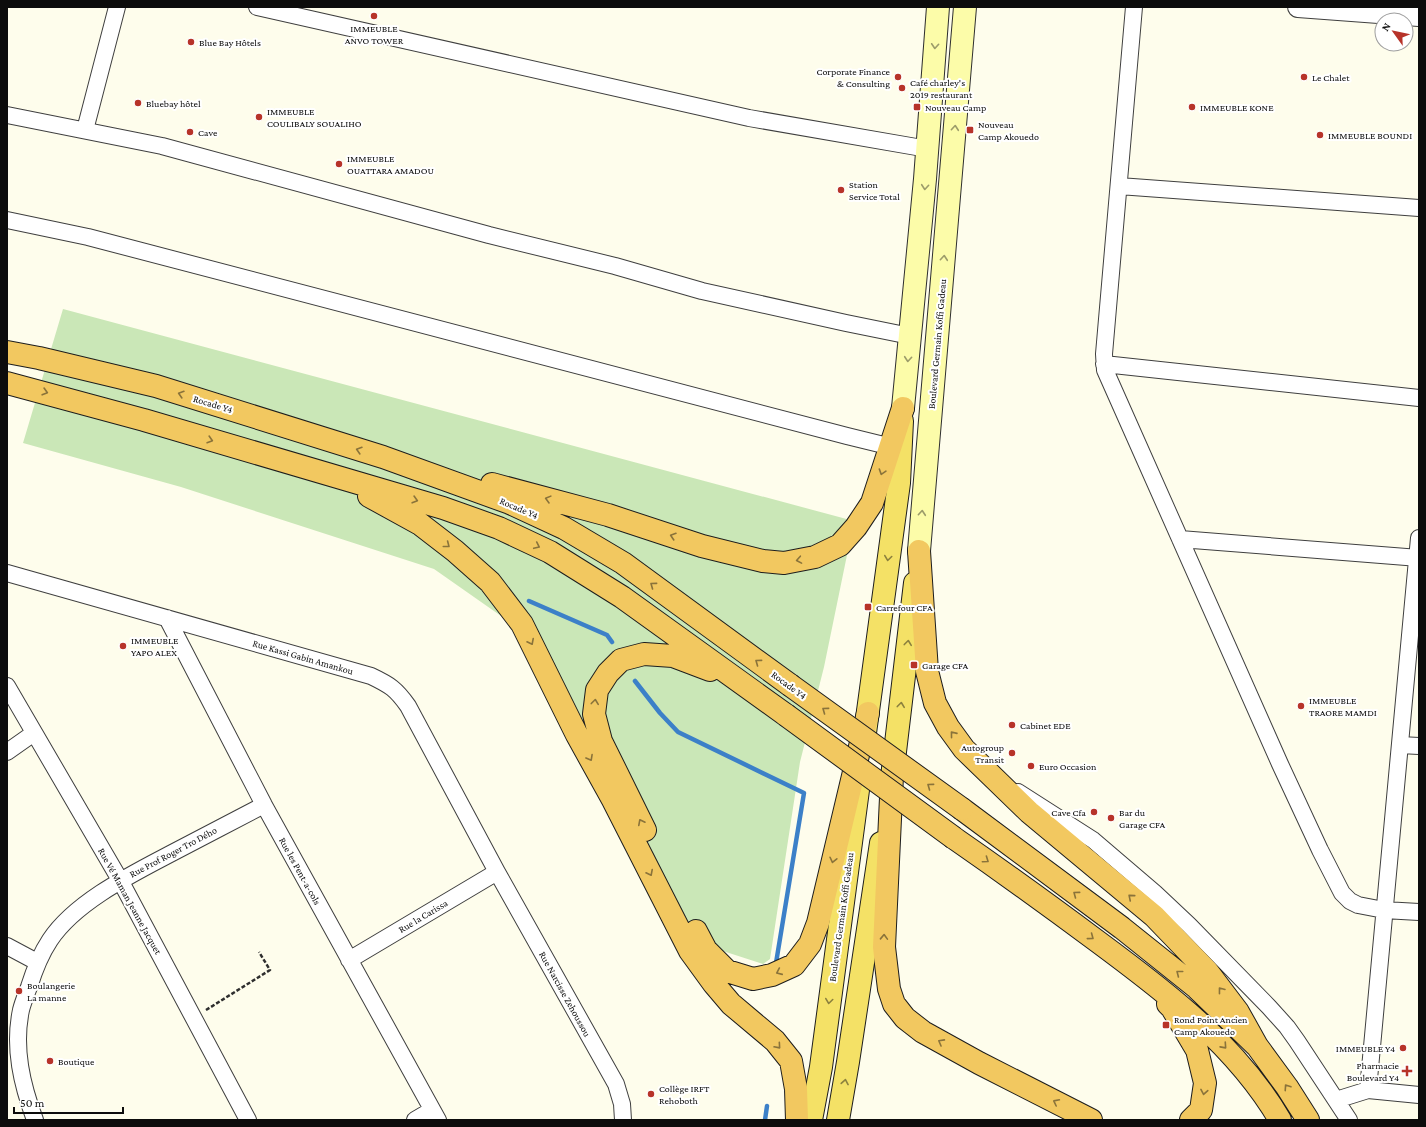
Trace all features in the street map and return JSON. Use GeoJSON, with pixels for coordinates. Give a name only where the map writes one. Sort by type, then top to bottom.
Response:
{"type":"FeatureCollection","features":[{"type":"Feature","properties":{"kind":"highway","name":"Rocade Y4"},"geometry":{"type":"LineString","coordinates":[[7,352],[39,358],[156,386],[383,458],[510,503],[564,528],[623,563],[962,809],[1122,928],[1197,988],[1257,1046]]}},
{"type":"Feature","properties":{"kind":"highway"},"geometry":{"type":"LineString","coordinates":[[7,383],[137,418],[443,508],[499,528],[550,552],[622,597],[954,838],[1016,881],[1142,974],[1190,1013],[1221,1043],[1259,1087],[1280,1120]]}},
{"type":"Feature","properties":{"kind":"highway"},"geometry":{"type":"LineString","coordinates":[[383,458],[536,495],[608,515],[731,554],[763,561],[784,563],[815,557],[840,545],[856,527],[872,503],[896,448],[903,408]]}},
{"type":"Feature","properties":{"kind":"highway"},"geometry":{"type":"LineString","coordinates":[[302,467],[367,494],[420,524],[455,551],[490,582],[522,624],[577,735],[609,793],[690,951],[714,984],[731,1004],[775,1041],[791,1061],[796,1089],[797,1120]]}},
{"type":"Feature","properties":{"kind":"highway"},"geometry":{"type":"LineString","coordinates":[[919,552],[927,671],[935,703],[948,727],[964,749],[1029,812],[1154,916],[1206,971],[1238,1012],[1257,1046],[1287,1087],[1308,1120]]}},
{"type":"Feature","properties":{"kind":"highway"},"geometry":{"type":"LineString","coordinates":[[752,690],[710,670],[673,656],[644,654],[621,660],[608,673],[597,690],[594,714],[601,741],[693,927],[706,950],[727,971],[753,978],[772,976],[794,965],[810,944],[818,923],[868,713]]}},
{"type":"Feature","properties":{"kind":"highway"},"geometry":{"type":"LineString","coordinates":[[892,776],[884,947],[889,989],[894,1004],[905,1018],[923,1032],[979,1063],[1091,1120]]}},
{"type":"Feature","properties":{"kind":"highway"},"geometry":{"type":"LineString","coordinates":[[1142,974],[1172,1008],[1197,1050],[1205,1083],[1201,1110],[1191,1120]]}},
{"type":"Feature","properties":{"kind":"main road"},"geometry":{"type":"LineString","coordinates":[[903,408],[928,148],[938,7]]}},
{"type":"Feature","properties":{"kind":"main road","name":"Boulevard Germain Koffi Gadeau"},"geometry":{"type":"LineString","coordinates":[[892,776],[919,552],[965,7]]}},
{"type":"Feature","properties":{"kind":"main road","name":"Boulevard Germain Koffi Gadeau"},"geometry":{"type":"LineString","coordinates":[[811,1120],[821,1067],[899,483],[896,448]]}},
{"type":"Feature","properties":{"kind":"main road"},"geometry":{"type":"LineString","coordinates":[[838,1120],[892,776]]}},
{"type":"Feature","properties":{"kind":"street"},"geometry":{"type":"LineString","coordinates":[[85,130],[117,7]]}},
{"type":"Feature","properties":{"kind":"street"},"geometry":{"type":"LineString","coordinates":[[257,7],[749,118],[928,148]]}},
{"type":"Feature","properties":{"kind":"street"},"geometry":{"type":"LineString","coordinates":[[1134,7],[1104,364],[1108,377],[1284,771],[1320,850],[1342,893],[1350,901],[1358,905],[1384,910],[1419,912]]}},
{"type":"Feature","properties":{"kind":"street"},"geometry":{"type":"LineString","coordinates":[[1308,7],[1419,16]]}},
{"type":"Feature","properties":{"kind":"street"},"geometry":{"type":"LineString","coordinates":[[7,114],[162,146],[489,235],[615,266],[702,291],[910,336]]}},
{"type":"Feature","properties":{"kind":"street"},"geometry":{"type":"LineString","coordinates":[[1119,186],[1419,208]]}},
{"type":"Feature","properties":{"kind":"street"},"geometry":{"type":"LineString","coordinates":[[7,220],[88,237],[896,448]]}},
{"type":"Feature","properties":{"kind":"street"},"geometry":{"type":"LineString","coordinates":[[1104,364],[1419,398]]}},
{"type":"Feature","properties":{"kind":"street"},"geometry":{"type":"LineString","coordinates":[[1368,1090],[1419,538]]}},
{"type":"Feature","properties":{"kind":"street"},"geometry":{"type":"LineString","coordinates":[[1180,540],[1418,558]]}},
{"type":"Feature","properties":{"kind":"street","name":"Rue Kassi Gabin Amankou"},"geometry":{"type":"LineString","coordinates":[[7,573],[371,676],[385,683],[398,692],[411,712],[497,872]]}},
{"type":"Feature","properties":{"kind":"street","name":"Rue les Pent-a-cols"},"geometry":{"type":"LineString","coordinates":[[167,618],[264,805],[435,1115]]}},
{"type":"Feature","properties":{"kind":"street","name":"Rue Vé Maman Jeanne Jacquet"},"geometry":{"type":"LineString","coordinates":[[7,686],[120,880],[248,1120]]}},
{"type":"Feature","properties":{"kind":"street"},"geometry":{"type":"LineString","coordinates":[[7,752],[34,733]]}},
{"type":"Feature","properties":{"kind":"street"},"geometry":{"type":"LineString","coordinates":[[1400,745],[1419,746]]}},
{"type":"Feature","properties":{"kind":"street"},"geometry":{"type":"LineString","coordinates":[[990,774],[1093,840],[1155,892],[1218,955],[1287,1028],[1298,1041],[1349,1120]]}},
{"type":"Feature","properties":{"kind":"street","name":"Rue Prof Roger Tro Dého"},"geometry":{"type":"LineString","coordinates":[[35,1120],[25,1092],[20,1069],[19,1035],[21,1010],[37,962],[50,940],[63,924],[79,910],[120,880],[264,805]]}},
{"type":"Feature","properties":{"kind":"street","name":"Rue la Carissa"},"geometry":{"type":"LineString","coordinates":[[349,960],[497,872]]}},
{"type":"Feature","properties":{"kind":"street","name":"Rue Narcisse Zehoussou"},"geometry":{"type":"LineString","coordinates":[[497,872],[616,1084],[622,1104],[623,1120]]}},
{"type":"Feature","properties":{"kind":"street"},"geometry":{"type":"LineString","coordinates":[[7,946],[37,962]]}},
{"type":"Feature","properties":{"kind":"street"},"geometry":{"type":"LineString","coordinates":[[1336,1100],[1368,1090],[1419,1096]]}},
{"type":"Feature","properties":{"kind":"street"},"geometry":{"type":"LineString","coordinates":[[415,1120],[435,1115]]}},
{"type":"Feature","properties":{"kind":"path"},"geometry":{"type":"LineString","coordinates":[[204,1014],[203,1011],[270,970],[259,952]]}},
{"type":"Feature","properties":{"kind":"green space"},"geometry":{"type":"Polygon","coordinates":[[[63,309],[854,521],[824,667],[800,762],[770,959],[763,964],[692,941],[544,646],[434,569],[181,487],[23,443],[63,309]]]}},
{"type":"Feature","properties":{"kind":"waterway"},"geometry":{"type":"LineString","coordinates":[[529,601],[607,635],[612,642]]}},
{"type":"Feature","properties":{"kind":"waterway"},"geometry":{"type":"LineString","coordinates":[[635,681],[660,713],[678,732],[804,793],[776,963]]}},
{"type":"Feature","properties":{"kind":"waterway"},"geometry":{"type":"LineString","coordinates":[[765,1120],[767,1106]]}},
{"type":"Feature","properties":{"kind":"place","name":"IMMEUBLE ANVO TOWER"},"geometry":{"type":"Point","coordinates":[374,16]}},
{"type":"Feature","properties":{"kind":"place","name":"Blue Bay Hôtels"},"geometry":{"type":"Point","coordinates":[191,42]}},
{"type":"Feature","properties":{"kind":"place","name":"Corporate Finance & Consulting"},"geometry":{"type":"Point","coordinates":[898,77]}},
{"type":"Feature","properties":{"kind":"place","name":"Le Chalet"},"geometry":{"type":"Point","coordinates":[1304,77]}},
{"type":"Feature","properties":{"kind":"place","name":"Café charley's 2019 restaurant"},"geometry":{"type":"Point","coordinates":[902,88]}},
{"type":"Feature","properties":{"kind":"place","name":"Bluebay hôtel"},"geometry":{"type":"Point","coordinates":[138,103]}},
{"type":"Feature","properties":{"kind":"place","name":"Nouveau Camp"},"geometry":{"type":"Point","coordinates":[917,107]}},
{"type":"Feature","properties":{"kind":"place","name":"IMMEUBLE KONE"},"geometry":{"type":"Point","coordinates":[1192,107]}},
{"type":"Feature","properties":{"kind":"place","name":"IMMEUBLE COULIBALY SOUALIHO"},"geometry":{"type":"Point","coordinates":[259,117]}},
{"type":"Feature","properties":{"kind":"place","name":"Nouveau Camp Akouedo"},"geometry":{"type":"Point","coordinates":[970,130]}},
{"type":"Feature","properties":{"kind":"place","name":"Cave"},"geometry":{"type":"Point","coordinates":[190,132]}},
{"type":"Feature","properties":{"kind":"place","name":"IMMEUBLE BOUNDI"},"geometry":{"type":"Point","coordinates":[1320,135]}},
{"type":"Feature","properties":{"kind":"place","name":"IMMEUBLE OUATTARA AMADOU"},"geometry":{"type":"Point","coordinates":[339,164]}},
{"type":"Feature","properties":{"kind":"place","name":"Station Service Total"},"geometry":{"type":"Point","coordinates":[841,190]}},
{"type":"Feature","properties":{"kind":"place","name":"Carrefour CFA"},"geometry":{"type":"Point","coordinates":[868,607]}},
{"type":"Feature","properties":{"kind":"place","name":"IMMEUBLE YAPO ALEX"},"geometry":{"type":"Point","coordinates":[123,646]}},
{"type":"Feature","properties":{"kind":"place","name":"Garage CFA"},"geometry":{"type":"Point","coordinates":[914,665]}},
{"type":"Feature","properties":{"kind":"place","name":"IMMEUBLE TRAORE MAMDI"},"geometry":{"type":"Point","coordinates":[1301,706]}},
{"type":"Feature","properties":{"kind":"place","name":"Cabinet EDE"},"geometry":{"type":"Point","coordinates":[1012,725]}},
{"type":"Feature","properties":{"kind":"place","name":"Autogroup Transit"},"geometry":{"type":"Point","coordinates":[1012,753]}},
{"type":"Feature","properties":{"kind":"place","name":"Euro Occasion"},"geometry":{"type":"Point","coordinates":[1031,766]}},
{"type":"Feature","properties":{"kind":"place","name":"Cave Cfa"},"geometry":{"type":"Point","coordinates":[1094,812]}},
{"type":"Feature","properties":{"kind":"place","name":"Bar du Garage CFA"},"geometry":{"type":"Point","coordinates":[1111,818]}},
{"type":"Feature","properties":{"kind":"place","name":"Boulangerie La manne"},"geometry":{"type":"Point","coordinates":[19,991]}},
{"type":"Feature","properties":{"kind":"place","name":"Rond Point Ancien Camp Akouedo"},"geometry":{"type":"Point","coordinates":[1166,1025]}},
{"type":"Feature","properties":{"kind":"place","name":"IMMEUBLE Y4"},"geometry":{"type":"Point","coordinates":[1403,1048]}},
{"type":"Feature","properties":{"kind":"place","name":"Boutique"},"geometry":{"type":"Point","coordinates":[50,1061]}},
{"type":"Feature","properties":{"kind":"place","name":"Pharmacie Boulevard Y4"},"geometry":{"type":"Point","coordinates":[1407,1071]}},
{"type":"Feature","properties":{"kind":"place","name":"Collège IRFT Rehoboth"},"geometry":{"type":"Point","coordinates":[651,1094]}}]}
